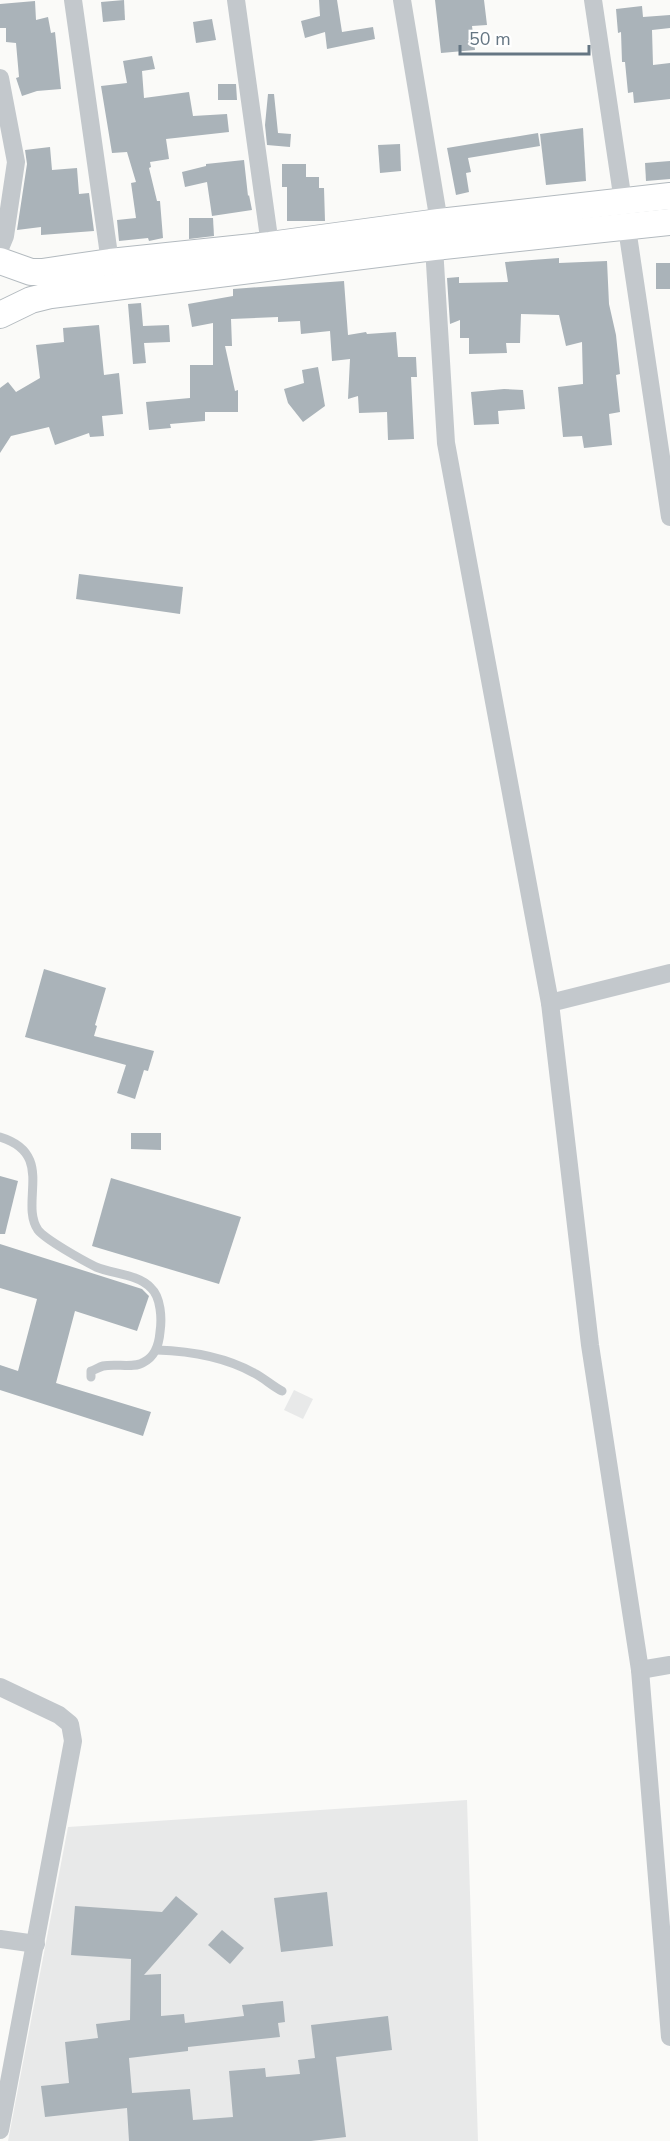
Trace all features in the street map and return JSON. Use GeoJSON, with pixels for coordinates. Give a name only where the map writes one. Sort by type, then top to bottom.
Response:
{"type":"FeatureCollection","features":[{"type":"Feature","properties":{"kind":"main road"},"geometry":{"type":"LineString","coordinates":[[0,261],[31,272],[42,272],[439,222],[670,196]]}},
{"type":"Feature","properties":{"kind":"main road"},"geometry":{"type":"LineString","coordinates":[[0,316],[31,300],[51,295],[434,247],[670,222]]}},
{"type":"Feature","properties":{"kind":"main road"},"geometry":{"type":"LineString","coordinates":[[0,261],[9,272],[13,287],[9,303],[0,316]]}},
{"type":"Feature","properties":{"kind":"street"},"geometry":{"type":"LineString","coordinates":[[73,0],[110,262]]}},
{"type":"Feature","properties":{"kind":"street"},"geometry":{"type":"LineString","coordinates":[[236,0],[270,245]]}},
{"type":"Feature","properties":{"kind":"street"},"geometry":{"type":"LineString","coordinates":[[402,0],[439,222]]}},
{"type":"Feature","properties":{"kind":"street"},"geometry":{"type":"LineString","coordinates":[[593,0],[670,517]]}},
{"type":"Feature","properties":{"kind":"street"},"geometry":{"type":"LineString","coordinates":[[0,78],[16,162],[5,236],[0,248]]}},
{"type":"Feature","properties":{"kind":"street"},"geometry":{"type":"LineString","coordinates":[[434,247],[446,443],[550,1003],[590,1345],[640,1670],[670,2037]]}},
{"type":"Feature","properties":{"kind":"street"},"geometry":{"type":"LineString","coordinates":[[550,1003],[670,973]]}},
{"type":"Feature","properties":{"kind":"street"},"geometry":{"type":"LineString","coordinates":[[640,1670],[670,1665]]}},
{"type":"Feature","properties":{"kind":"street"},"geometry":{"type":"LineString","coordinates":[[0,1688],[59,1715],[70,1724],[73,1741],[0,2130]]}},
{"type":"Feature","properties":{"kind":"street"},"geometry":{"type":"LineString","coordinates":[[0,1939],[36,1944]]}},
{"type":"Feature","properties":{"kind":"lane"},"geometry":{"type":"LineString","coordinates":[[0,1137],[20,1148],[29,1159],[34,1181],[32,1211],[38,1230],[55,1243],[96,1267],[144,1283],[152,1288],[157,1297],[161,1319],[157,1350],[144,1363],[102,1366],[91,1371],[91,1377]]}},
{"type":"Feature","properties":{"kind":"lane"},"geometry":{"type":"LineString","coordinates":[[157,1350],[188,1352],[234,1365],[254,1373],[282,1391]]}},
{"type":"Feature","properties":{"kind":"shaded area"},"geometry":{"type":"Polygon","coordinates":[[[294,1390],[313,1399],[303,1419],[284,1410],[294,1390]]]}},
{"type":"Feature","properties":{"kind":"shaded area"},"geometry":{"type":"Polygon","coordinates":[[[467,1800],[478,2141],[8,2141],[68,1827],[467,1800]]]}},
{"type":"Feature","properties":{"kind":"building"},"geometry":{"type":"Polygon","coordinates":[[[124,0],[125,20],[103,22],[101,2],[124,0]]]}},
{"type":"Feature","properties":{"kind":"building"},"geometry":{"type":"Polygon","coordinates":[[[319,0],[337,0],[342,32],[373,27],[375,39],[327,49],[325,32],[305,38],[301,21],[320,16],[319,0]]]}},
{"type":"Feature","properties":{"kind":"building"},"geometry":{"type":"Polygon","coordinates":[[[435,0],[484,0],[487,25],[472,26],[475,50],[441,53],[435,0]]]}},
{"type":"Feature","properties":{"kind":"building"},"geometry":{"type":"Polygon","coordinates":[[[35,1],[36,20],[48,17],[51,33],[55,32],[61,89],[37,91],[22,96],[16,78],[19,77],[16,43],[6,42],[6,28],[0,28],[0,4],[35,1]]]}},
{"type":"Feature","properties":{"kind":"building"},"geometry":{"type":"Polygon","coordinates":[[[642,6],[643,17],[670,15],[670,28],[652,30],[653,65],[670,63],[670,99],[634,103],[633,92],[628,93],[625,62],[622,62],[621,32],[618,33],[616,9],[642,6]]]}},
{"type":"Feature","properties":{"kind":"building"},"geometry":{"type":"Polygon","coordinates":[[[212,19],[216,40],[196,43],[193,22],[212,19]]]}},
{"type":"Feature","properties":{"kind":"building"},"geometry":{"type":"Polygon","coordinates":[[[152,56],[155,69],[142,71],[144,98],[189,92],[193,116],[227,114],[229,132],[166,139],[169,159],[150,162],[151,167],[149,168],[157,201],[160,201],[163,238],[149,241],[148,238],[119,241],[117,220],[136,218],[131,183],[136,182],[127,152],[112,153],[101,86],[127,83],[123,61],[152,56]]]}},
{"type":"Feature","properties":{"kind":"building"},"geometry":{"type":"Polygon","coordinates":[[[218,84],[236,84],[237,100],[218,100],[218,84]]]}},
{"type":"Feature","properties":{"kind":"building"},"geometry":{"type":"Polygon","coordinates":[[[268,94],[274,94],[278,133],[291,134],[290,147],[267,145],[265,125],[268,94]]]}},
{"type":"Feature","properties":{"kind":"building"},"geometry":{"type":"Polygon","coordinates":[[[583,128],[586,181],[546,185],[540,134],[583,128]]]}},
{"type":"Feature","properties":{"kind":"building"},"geometry":{"type":"Polygon","coordinates":[[[538,133],[540,146],[468,158],[471,172],[466,173],[469,192],[456,195],[447,148],[538,133]]]}},
{"type":"Feature","properties":{"kind":"building"},"geometry":{"type":"Polygon","coordinates":[[[400,144],[401,171],[380,173],[378,145],[400,144]]]}},
{"type":"Feature","properties":{"kind":"building"},"geometry":{"type":"Polygon","coordinates":[[[50,147],[52,170],[77,168],[79,194],[89,193],[94,231],[41,235],[41,227],[17,230],[27,164],[25,150],[50,147]]]}},
{"type":"Feature","properties":{"kind":"building"},"geometry":{"type":"Polygon","coordinates":[[[244,160],[252,210],[212,216],[207,182],[185,187],[182,172],[206,166],[206,164],[244,160]]]}},
{"type":"Feature","properties":{"kind":"building"},"geometry":{"type":"Polygon","coordinates":[[[670,161],[670,179],[646,181],[645,163],[670,161]]]}},
{"type":"Feature","properties":{"kind":"building"},"geometry":{"type":"Polygon","coordinates":[[[282,164],[306,164],[306,177],[319,177],[319,188],[324,188],[325,221],[287,221],[287,187],[282,187],[282,164]]]}},
{"type":"Feature","properties":{"kind":"building"},"geometry":{"type":"Polygon","coordinates":[[[189,218],[213,218],[214,236],[189,239],[189,218]]]}},
{"type":"Feature","properties":{"kind":"building"},"geometry":{"type":"Polygon","coordinates":[[[559,258],[559,263],[607,261],[609,304],[616,335],[620,374],[616,375],[620,412],[609,414],[612,445],[584,448],[582,436],[563,437],[558,387],[583,384],[582,342],[566,346],[559,315],[521,314],[520,343],[506,343],[507,353],[469,354],[469,338],[460,338],[460,320],[450,324],[447,278],[459,277],[459,283],[508,282],[505,262],[559,258]]]}},
{"type":"Feature","properties":{"kind":"building"},"geometry":{"type":"Polygon","coordinates":[[[656,263],[670,263],[670,289],[656,289],[656,263]]]}},
{"type":"Feature","properties":{"kind":"building"},"geometry":{"type":"Polygon","coordinates":[[[344,281],[348,335],[366,332],[367,334],[396,332],[398,357],[416,357],[417,377],[411,377],[414,439],[388,440],[387,412],[359,413],[358,396],[348,399],[350,359],[332,361],[330,331],[301,334],[300,321],[278,322],[278,317],[231,319],[232,346],[225,346],[235,391],[238,390],[238,412],[205,412],[205,421],[170,424],[171,428],[149,430],[146,402],[190,398],[190,365],[213,365],[213,323],[192,327],[188,304],[233,296],[233,289],[344,281]]]}},
{"type":"Feature","properties":{"kind":"building"},"geometry":{"type":"Polygon","coordinates":[[[141,303],[143,326],[169,325],[170,342],[144,343],[146,363],[133,364],[128,304],[141,303]]]}},
{"type":"Feature","properties":{"kind":"building"},"geometry":{"type":"Polygon","coordinates":[[[99,325],[104,375],[119,373],[123,414],[102,416],[104,436],[90,437],[89,433],[55,445],[49,427],[11,436],[0,453],[0,388],[8,382],[16,392],[40,378],[36,345],[64,342],[63,328],[99,325]]]}},
{"type":"Feature","properties":{"kind":"building"},"geometry":{"type":"Polygon","coordinates":[[[318,367],[325,406],[303,422],[288,403],[284,389],[304,383],[302,370],[318,367]]]}},
{"type":"Feature","properties":{"kind":"building"},"geometry":{"type":"Polygon","coordinates":[[[523,390],[525,409],[498,411],[499,424],[474,425],[471,392],[523,390]]]}},
{"type":"Feature","properties":{"kind":"building"},"geometry":{"type":"Polygon","coordinates":[[[79,574],[183,587],[180,614],[76,599],[79,574]]]}},
{"type":"Feature","properties":{"kind":"building"},"geometry":{"type":"Polygon","coordinates":[[[44,969],[106,988],[94,1036],[154,1051],[148,1071],[144,1070],[135,1099],[117,1093],[126,1065],[25,1037],[44,969]]]}},
{"type":"Feature","properties":{"kind":"building"},"geometry":{"type":"Polygon","coordinates":[[[131,1133],[161,1133],[161,1150],[131,1149],[131,1133]]]}},
{"type":"Feature","properties":{"kind":"building"},"geometry":{"type":"Polygon","coordinates":[[[0,1176],[18,1181],[5,1234],[0,1234],[0,1176]]]}},
{"type":"Feature","properties":{"kind":"building"},"geometry":{"type":"Polygon","coordinates":[[[111,1178],[241,1217],[219,1284],[92,1246],[111,1178]]]}},
{"type":"Feature","properties":{"kind":"building"},"geometry":{"type":"Polygon","coordinates":[[[0,1244],[142,1289],[149,1296],[137,1331],[75,1311],[56,1383],[151,1412],[143,1436],[0,1390],[0,1365],[18,1371],[37,1299],[0,1288],[0,1244]]]}},
{"type":"Feature","properties":{"kind":"building"},"geometry":{"type":"Polygon","coordinates":[[[327,1892],[333,1946],[281,1952],[274,1898],[327,1892]]]}},
{"type":"Feature","properties":{"kind":"building"},"geometry":{"type":"Polygon","coordinates":[[[176,1896],[198,1914],[144,1975],[161,1974],[161,2016],[184,2014],[185,2023],[244,2016],[242,2005],[283,2001],[285,2022],[278,2023],[280,2037],[188,2047],[188,2051],[129,2058],[132,2093],[190,2089],[193,2120],[233,2117],[229,2071],[265,2068],[266,2077],[300,2074],[298,2060],[315,2058],[311,2025],[388,2016],[392,2050],[336,2057],[346,2137],[311,2141],[129,2141],[127,2108],[45,2117],[41,2086],[69,2083],[65,2042],[98,2038],[96,2024],[130,2020],[131,1959],[71,1955],[75,1906],[162,1912],[176,1896]]]}},
{"type":"Feature","properties":{"kind":"building"},"geometry":{"type":"Polygon","coordinates":[[[222,1930],[244,1948],[230,1964],[208,1945],[222,1930]]]}}]}
